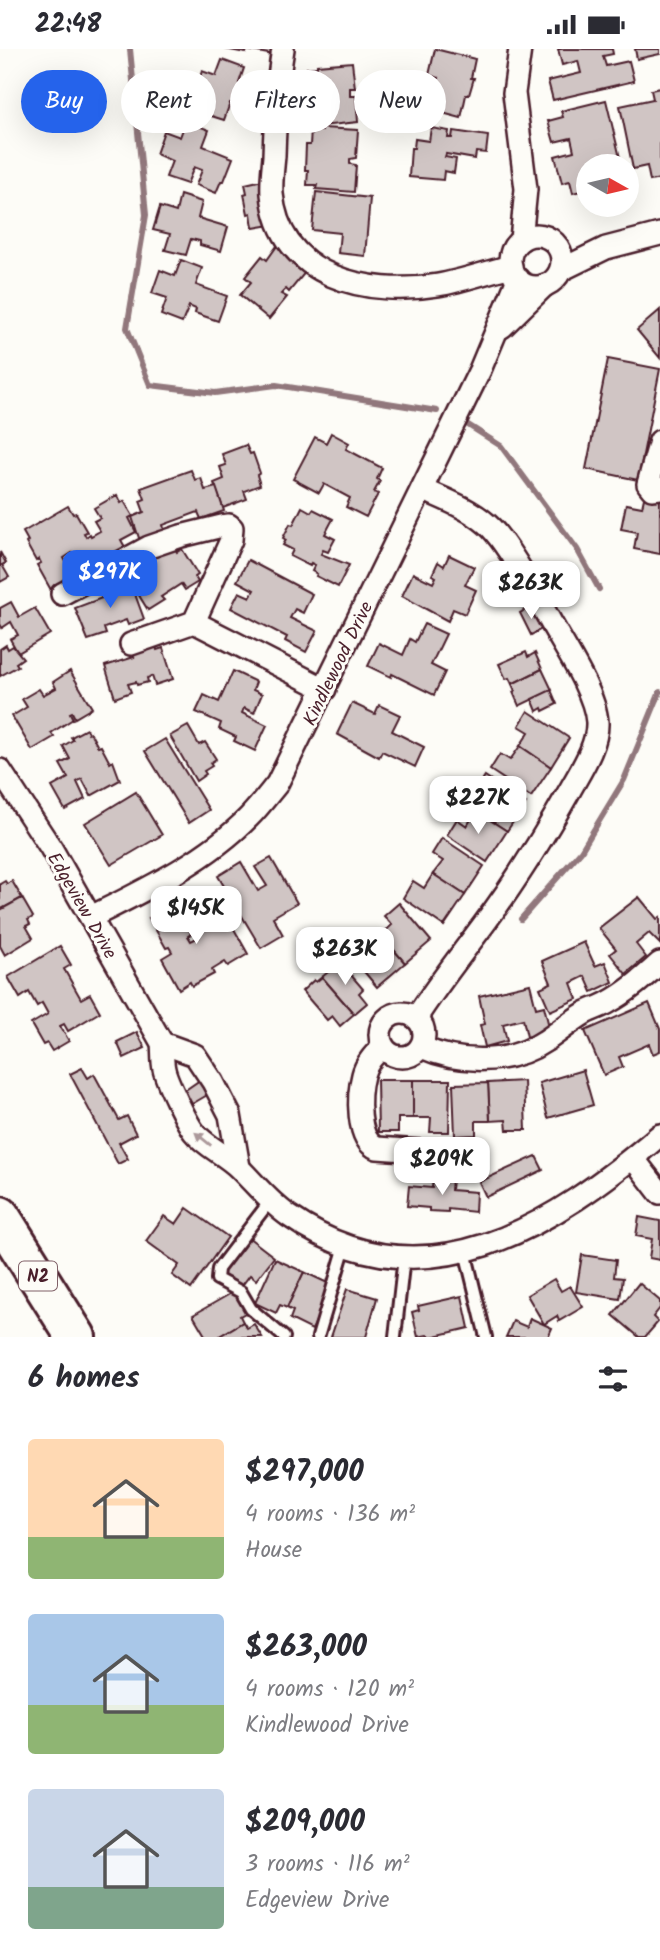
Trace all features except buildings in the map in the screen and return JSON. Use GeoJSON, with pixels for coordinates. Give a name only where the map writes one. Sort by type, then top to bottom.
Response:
{"type":"FeatureCollection","features":[{"type":"Feature","properties":{"kind":"highway","name":"N2"},"geometry":{"type":"LineString","coordinates":[[0,1216],[76,1337]]}},
{"type":"Feature","properties":{"kind":"street"},"geometry":{"type":"LineString","coordinates":[[283,49],[272,194],[280,223],[291,246],[316,268],[349,283],[393,288],[437,285],[514,273],[531,286],[545,285],[557,277],[561,270],[562,255],[526,189]]}},
{"type":"Feature","properties":{"kind":"street"},"geometry":{"type":"LineString","coordinates":[[520,49],[514,93],[526,189],[521,240]]}},
{"type":"Feature","properties":{"kind":"street"},"geometry":{"type":"LineString","coordinates":[[514,273],[512,251],[521,240],[535,234],[552,240],[606,248]]}},
{"type":"Feature","properties":{"kind":"street"},"geometry":{"type":"LineString","coordinates":[[561,270],[606,248],[660,234]]}},
{"type":"Feature","properties":{"kind":"street","name":"Kindlewood Drive"},"geometry":{"type":"LineString","coordinates":[[91,917],[136,894],[213,847],[248,818],[277,784],[496,334],[514,273]]}},
{"type":"Feature","properties":{"kind":"street","name":"Kindlewood Drive"},"geometry":{"type":"LineString","coordinates":[[496,334],[545,285]]}},
{"type":"Feature","properties":{"kind":"street"},"geometry":{"type":"LineString","coordinates":[[660,441],[648,484],[652,489],[660,488]]}},
{"type":"Feature","properties":{"kind":"street"},"geometry":{"type":"LineString","coordinates":[[416,1018],[509,888],[558,813],[594,741],[597,723],[594,705],[586,686],[502,541],[488,524],[422,489]]}},
{"type":"Feature","properties":{"kind":"street"},"geometry":{"type":"LineString","coordinates":[[62,594],[149,547],[181,536],[229,525],[233,533],[231,540],[194,621],[131,644]]}},
{"type":"Feature","properties":{"kind":"street"},"geometry":{"type":"LineString","coordinates":[[194,621],[325,689]]}},
{"type":"Feature","properties":{"kind":"street","name":"Edgeview Drive"},"geometry":{"type":"LineString","coordinates":[[0,770],[51,848],[162,1043],[164,1070],[194,1132],[239,1167],[270,1201],[309,1229],[345,1246],[404,1257],[430,1257],[466,1251],[498,1241],[541,1222],[633,1158],[660,1135]]}},
{"type":"Feature","properties":{"kind":"street"},"geometry":{"type":"LineString","coordinates":[[421,1047],[444,1056],[472,1060],[513,1055],[543,1043],[587,1012],[608,1003],[660,963]]}},
{"type":"Feature","properties":{"kind":"street"},"geometry":{"type":"LineString","coordinates":[[402,1013],[416,1018],[423,1028],[421,1047],[410,1057],[402,1058],[387,1053],[382,1047],[380,1031],[387,1018],[402,1013]]}},
{"type":"Feature","properties":{"kind":"street"},"geometry":{"type":"LineString","coordinates":[[162,1043],[195,1055],[213,1082],[230,1115],[239,1167]]}},
{"type":"Feature","properties":{"kind":"street"},"geometry":{"type":"LineString","coordinates":[[382,1047],[369,1061],[362,1076],[363,1135],[370,1146],[377,1148],[449,1153]]}},
{"type":"Feature","properties":{"kind":"street"},"geometry":{"type":"LineString","coordinates":[[633,1158],[660,1193]]}},
{"type":"Feature","properties":{"kind":"lane"},"geometry":{"type":"LineString","coordinates":[[270,1201],[219,1269],[217,1279],[241,1292],[251,1309],[284,1337]]}},
{"type":"Feature","properties":{"kind":"lane"},"geometry":{"type":"LineString","coordinates":[[318,1337],[345,1246]]}},
{"type":"Feature","properties":{"kind":"lane"},"geometry":{"type":"LineString","coordinates":[[466,1251],[486,1337]]}},
{"type":"Feature","properties":{"kind":"lane"},"geometry":{"type":"LineString","coordinates":[[395,1337],[404,1257]]}},
{"type":"Feature","properties":{"kind":"waterway"},"geometry":{"type":"LineString","coordinates":[[130,49],[146,215],[127,328],[150,385],[215,393],[276,385],[437,411]]}},
{"type":"Feature","properties":{"kind":"waterway"},"geometry":{"type":"LineString","coordinates":[[465,423],[501,446],[577,549],[599,589]]}},
{"type":"Feature","properties":{"kind":"waterway"},"geometry":{"type":"LineString","coordinates":[[521,919],[581,851],[624,780],[660,692]]}}]}
